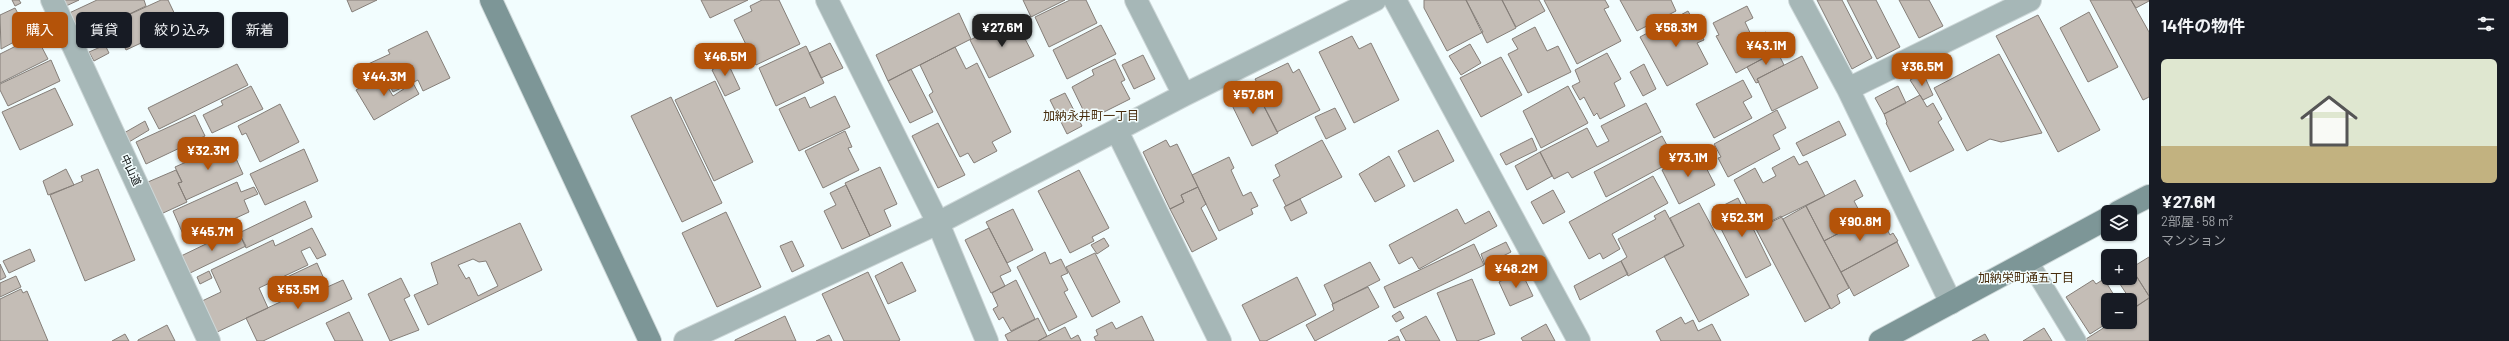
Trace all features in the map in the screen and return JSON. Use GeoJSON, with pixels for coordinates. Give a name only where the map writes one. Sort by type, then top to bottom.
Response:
{"type":"FeatureCollection","features":[{"type":"Feature","properties":{"kind":"street","name":"中山道"},"geometry":{"type":"LineString","coordinates":[[52,0],[209,341]]}},
{"type":"Feature","properties":{"kind":"street"},"geometry":{"type":"LineString","coordinates":[[491,0],[650,341]]}},
{"type":"Feature","properties":{"kind":"street"},"geometry":{"type":"LineString","coordinates":[[827,0],[938,223],[987,341]]}},
{"type":"Feature","properties":{"kind":"street"},"geometry":{"type":"LineString","coordinates":[[1136,0],[1184,95]]}},
{"type":"Feature","properties":{"kind":"street"},"geometry":{"type":"LineString","coordinates":[[685,341],[938,223],[1184,95],[1375,0]]}},
{"type":"Feature","properties":{"kind":"street"},"geometry":{"type":"LineString","coordinates":[[1395,0],[1579,341]]}},
{"type":"Feature","properties":{"kind":"street"},"geometry":{"type":"LineString","coordinates":[[1800,0],[1848,90],[1952,302]]}},
{"type":"Feature","properties":{"kind":"street"},"geometry":{"type":"LineString","coordinates":[[1848,90],[2030,0]]}},
{"type":"Feature","properties":{"kind":"street"},"geometry":{"type":"LineString","coordinates":[[1117,131],[1220,341]]}},
{"type":"Feature","properties":{"kind":"street"},"geometry":{"type":"LineString","coordinates":[[2132,205],[2149,196]]}},
{"type":"Feature","properties":{"kind":"street"},"geometry":{"type":"LineString","coordinates":[[1880,341],[2101,222]]}},
{"type":"Feature","properties":{"kind":"lane"},"geometry":{"type":"LineString","coordinates":[[2028,260],[2077,341]]}},
{"type":"Feature","properties":{"kind":"building"},"geometry":{"type":"Polygon","coordinates":[[[12,0],[19,0],[21,3],[15,6],[12,0]]]}},
{"type":"Feature","properties":{"kind":"building"},"geometry":{"type":"Polygon","coordinates":[[[63,0],[79,0],[66,6],[63,0]]]}},
{"type":"Feature","properties":{"kind":"building"},"geometry":{"type":"Polygon","coordinates":[[[97,0],[144,0],[146,6],[132,13],[76,12],[76,37],[68,21],[68,14],[97,0]]]}},
{"type":"Feature","properties":{"kind":"building"},"geometry":{"type":"Polygon","coordinates":[[[161,0],[168,0],[174,12],[140,12],[140,44],[132,47],[132,13],[161,0]]]}},
{"type":"Feature","properties":{"kind":"building"},"geometry":{"type":"Polygon","coordinates":[[[347,0],[377,0],[352,12],[347,0]]]}},
{"type":"Feature","properties":{"kind":"building"},"geometry":{"type":"Polygon","coordinates":[[[701,0],[748,0],[710,18],[701,0]]]}},
{"type":"Feature","properties":{"kind":"building"},"geometry":{"type":"Polygon","coordinates":[[[762,0],[779,0],[800,44],[756,65],[734,20],[752,11],[750,6],[762,0]]]}},
{"type":"Feature","properties":{"kind":"building"},"geometry":{"type":"Polygon","coordinates":[[[1023,0],[1065,0],[1031,17],[1023,0]]]}},
{"type":"Feature","properties":{"kind":"building"},"geometry":{"type":"Polygon","coordinates":[[[1070,0],[1086,0],[1097,23],[1049,47],[1035,17],[1070,0]]]}},
{"type":"Feature","properties":{"kind":"building"},"geometry":{"type":"Polygon","coordinates":[[[1424,0],[1466,0],[1483,32],[1447,51],[1424,8],[1424,0]]]}},
{"type":"Feature","properties":{"kind":"building"},"geometry":{"type":"Polygon","coordinates":[[[1466,0],[1502,0],[1516,28],[1487,43],[1466,0]]]}},
{"type":"Feature","properties":{"kind":"building"},"geometry":{"type":"Polygon","coordinates":[[[1502,0],[1539,0],[1545,11],[1516,27],[1502,0]]]}},
{"type":"Feature","properties":{"kind":"building"},"geometry":{"type":"Polygon","coordinates":[[[1544,0],[1605,0],[1609,7],[1604,9],[1621,41],[1577,64],[1544,0]]]}},
{"type":"Feature","properties":{"kind":"building"},"geometry":{"type":"Polygon","coordinates":[[[1620,0],[1671,0],[1676,11],[1637,31],[1620,0]]]}},
{"type":"Feature","properties":{"kind":"building"},"geometry":{"type":"Polygon","coordinates":[[[1817,0],[1842,0],[1872,58],[1852,69],[1817,0]]]}},
{"type":"Feature","properties":{"kind":"building"},"geometry":{"type":"Polygon","coordinates":[[[1847,0],[1876,0],[1900,47],[1877,59],[1847,0]]]}},
{"type":"Feature","properties":{"kind":"building"},"geometry":{"type":"Polygon","coordinates":[[[1899,0],[1929,0],[1943,26],[1919,38],[1899,0]]]}},
{"type":"Feature","properties":{"kind":"building"},"geometry":{"type":"Polygon","coordinates":[[[2090,0],[2131,0],[2149,32],[2149,97],[2143,100],[2090,0]]]}},
{"type":"Feature","properties":{"kind":"building"},"geometry":{"type":"Polygon","coordinates":[[[2131,0],[2149,0],[2149,1],[2136,8],[2131,0]]]}},
{"type":"Feature","properties":{"kind":"building"},"geometry":{"type":"Polygon","coordinates":[[[1747,6],[1753,18],[1745,22],[1753,39],[1766,32],[1777,51],[1736,73],[1716,36],[1719,35],[1713,23],[1747,6]]]}},
{"type":"Feature","properties":{"kind":"building"},"geometry":{"type":"Polygon","coordinates":[[[15,8],[17,12],[12,12],[12,43],[1,49],[0,15],[15,8]]]}},
{"type":"Feature","properties":{"kind":"building"},"geometry":{"type":"Polygon","coordinates":[[[1688,11],[1704,40],[1697,43],[1708,64],[1667,86],[1640,37],[1688,11]]]}},
{"type":"Feature","properties":{"kind":"building"},"geometry":{"type":"Polygon","coordinates":[[[2089,12],[2118,67],[2088,82],[2060,28],[2089,12]]]}},
{"type":"Feature","properties":{"kind":"building"},"geometry":{"type":"Polygon","coordinates":[[[959,13],[971,39],[888,81],[876,55],[959,13]]]}},
{"type":"Feature","properties":{"kind":"building"},"geometry":{"type":"Polygon","coordinates":[[[2038,15],[2100,130],[2058,152],[1996,36],[2038,15]]]}},
{"type":"Feature","properties":{"kind":"building"},"geometry":{"type":"Polygon","coordinates":[[[1014,18],[1034,56],[989,78],[970,40],[1014,18]]]}},
{"type":"Feature","properties":{"kind":"building"},"geometry":{"type":"Polygon","coordinates":[[[1101,25],[1116,54],[1067,79],[1053,50],[1101,25]]]}},
{"type":"Feature","properties":{"kind":"building"},"geometry":{"type":"Polygon","coordinates":[[[1535,27],[1547,51],[1558,46],[1571,72],[1528,93],[1508,54],[1518,49],[1512,39],[1535,27]]]}},
{"type":"Feature","properties":{"kind":"building"},"geometry":{"type":"Polygon","coordinates":[[[427,31],[450,78],[423,91],[418,80],[393,92],[383,72],[372,78],[366,65],[390,54],[388,50],[427,31]]]}},
{"type":"Feature","properties":{"kind":"building"},"geometry":{"type":"Polygon","coordinates":[[[1352,36],[1359,49],[1371,43],[1399,100],[1354,123],[1319,52],[1352,36]]]}},
{"type":"Feature","properties":{"kind":"building"},"geometry":{"type":"Polygon","coordinates":[[[830,43],[843,68],[821,78],[809,53],[830,43]]]}},
{"type":"Feature","properties":{"kind":"building"},"geometry":{"type":"Polygon","coordinates":[[[1470,44],[1481,63],[1461,75],[1449,56],[1470,44]]]}},
{"type":"Feature","properties":{"kind":"building"},"geometry":{"type":"Polygon","coordinates":[[[806,46],[824,83],[776,106],[759,68],[806,46]]]}},
{"type":"Feature","properties":{"kind":"building"},"geometry":{"type":"Polygon","coordinates":[[[955,47],[966,69],[977,63],[1011,132],[992,142],[997,151],[974,163],[968,153],[960,157],[929,95],[933,92],[920,65],[955,47]]]}},
{"type":"Feature","properties":{"kind":"building"},"geometry":{"type":"Polygon","coordinates":[[[12,48],[42,48],[48,59],[0,83],[0,54],[12,48]]]}},
{"type":"Feature","properties":{"kind":"building"},"geometry":{"type":"Polygon","coordinates":[[[98,48],[106,48],[109,53],[94,61],[89,52],[98,48]]]}},
{"type":"Feature","properties":{"kind":"building"},"geometry":{"type":"Polygon","coordinates":[[[1777,51],[1784,65],[1757,79],[1759,82],[1756,83],[1747,67],[1777,51]]]}},
{"type":"Feature","properties":{"kind":"building"},"geometry":{"type":"Polygon","coordinates":[[[1607,53],[1621,79],[1614,83],[1625,106],[1600,119],[1597,113],[1594,116],[1584,97],[1580,100],[1572,86],[1580,82],[1575,70],[1607,53]]]}},
{"type":"Feature","properties":{"kind":"building"},"geometry":{"type":"Polygon","coordinates":[[[1999,54],[2042,133],[2001,142],[1990,139],[1967,151],[1934,88],[1999,54]]]}},
{"type":"Feature","properties":{"kind":"building"},"geometry":{"type":"Polygon","coordinates":[[[1143,55],[1155,79],[1134,89],[1122,65],[1143,55]]]}},
{"type":"Feature","properties":{"kind":"building"},"geometry":{"type":"Polygon","coordinates":[[[1802,56],[1818,88],[1772,111],[1757,79],[1802,56]]]}},
{"type":"Feature","properties":{"kind":"building"},"geometry":{"type":"Polygon","coordinates":[[[725,57],[740,89],[725,96],[712,70],[715,68],[712,63],[725,57]]]}},
{"type":"Feature","properties":{"kind":"building"},"geometry":{"type":"Polygon","coordinates":[[[1501,57],[1522,95],[1481,117],[1460,78],[1501,57]]]}},
{"type":"Feature","properties":{"kind":"building"},"geometry":{"type":"Polygon","coordinates":[[[1115,59],[1125,80],[1121,82],[1130,99],[1088,120],[1072,87],[1094,75],[1092,70],[1115,59]]]}},
{"type":"Feature","properties":{"kind":"building"},"geometry":{"type":"Polygon","coordinates":[[[51,60],[60,81],[8,106],[0,90],[0,84],[51,60]]]}},
{"type":"Feature","properties":{"kind":"building"},"geometry":{"type":"Polygon","coordinates":[[[1288,63],[1293,73],[1299,69],[1320,110],[1277,132],[1255,89],[1259,86],[1255,79],[1288,63]]]}},
{"type":"Feature","properties":{"kind":"building"},"geometry":{"type":"Polygon","coordinates":[[[237,64],[248,85],[159,129],[148,108],[237,64]]]}},
{"type":"Feature","properties":{"kind":"building"},"geometry":{"type":"Polygon","coordinates":[[[1644,64],[1656,89],[1643,96],[1630,72],[1644,64]]]}},
{"type":"Feature","properties":{"kind":"building"},"geometry":{"type":"Polygon","coordinates":[[[911,69],[933,112],[910,123],[888,81],[911,69]]]}},
{"type":"Feature","properties":{"kind":"building"},"geometry":{"type":"Polygon","coordinates":[[[1923,73],[1933,95],[1923,100],[1910,80],[1923,73]]]}},
{"type":"Feature","properties":{"kind":"building"},"geometry":{"type":"Polygon","coordinates":[[[381,76],[393,96],[413,83],[419,94],[374,120],[356,90],[381,76]]]}},
{"type":"Feature","properties":{"kind":"building"},"geometry":{"type":"Polygon","coordinates":[[[1743,80],[1752,97],[1743,102],[1752,118],[1714,138],[1696,104],[1743,80]]]}},
{"type":"Feature","properties":{"kind":"building"},"geometry":{"type":"Polygon","coordinates":[[[715,81],[753,162],[714,181],[675,100],[715,81]]]}},
{"type":"Feature","properties":{"kind":"building"},"geometry":{"type":"Polygon","coordinates":[[[1253,85],[1278,133],[1252,146],[1228,97],[1253,85]]]}},
{"type":"Feature","properties":{"kind":"building"},"geometry":{"type":"Polygon","coordinates":[[[251,86],[263,109],[212,133],[203,115],[223,105],[221,101],[251,86]]]}},
{"type":"Feature","properties":{"kind":"building"},"geometry":{"type":"Polygon","coordinates":[[[1568,86],[1588,123],[1541,148],[1523,111],[1568,86]]]}},
{"type":"Feature","properties":{"kind":"building"},"geometry":{"type":"Polygon","coordinates":[[[1898,86],[1906,103],[1884,114],[1875,98],[1898,86]]]}},
{"type":"Feature","properties":{"kind":"building"},"geometry":{"type":"Polygon","coordinates":[[[55,88],[73,125],[20,150],[2,112],[55,88]]]}},
{"type":"Feature","properties":{"kind":"building"},"geometry":{"type":"Polygon","coordinates":[[[1065,93],[1082,126],[1067,134],[1050,100],[1065,93]]]}},
{"type":"Feature","properties":{"kind":"building"},"geometry":{"type":"Polygon","coordinates":[[[1920,95],[1927,107],[1933,103],[1942,119],[1938,122],[1954,150],[1910,172],[1886,123],[1884,114],[1920,95]]]}},
{"type":"Feature","properties":{"kind":"building"},"geometry":{"type":"Polygon","coordinates":[[[835,96],[850,127],[799,151],[779,109],[805,97],[810,108],[835,96]]]}},
{"type":"Feature","properties":{"kind":"building"},"geometry":{"type":"Polygon","coordinates":[[[671,97],[722,203],[682,222],[631,116],[671,97]]]}},
{"type":"Feature","properties":{"kind":"building"},"geometry":{"type":"Polygon","coordinates":[[[1646,103],[1661,132],[1572,178],[1568,172],[1554,179],[1540,152],[1587,128],[1597,147],[1609,141],[1601,126],[1646,103]]]}},
{"type":"Feature","properties":{"kind":"building"},"geometry":{"type":"Polygon","coordinates":[[[280,104],[299,142],[260,162],[246,133],[242,135],[238,126],[280,104]]]}},
{"type":"Feature","properties":{"kind":"building"},"geometry":{"type":"Polygon","coordinates":[[[1335,108],[1346,129],[1326,139],[1315,117],[1335,108]]]}},
{"type":"Feature","properties":{"kind":"building"},"geometry":{"type":"Polygon","coordinates":[[[1777,110],[1786,128],[1773,135],[1780,149],[1728,177],[1718,158],[1721,157],[1714,144],[1777,110]]]}},
{"type":"Feature","properties":{"kind":"building"},"geometry":{"type":"Polygon","coordinates":[[[195,115],[205,136],[146,164],[136,142],[195,115]]]}},
{"type":"Feature","properties":{"kind":"building"},"geometry":{"type":"Polygon","coordinates":[[[145,121],[149,130],[129,142],[124,133],[145,121]]]}},
{"type":"Feature","properties":{"kind":"building"},"geometry":{"type":"Polygon","coordinates":[[[1839,121],[1846,135],[1803,156],[1796,143],[1839,121]]]}},
{"type":"Feature","properties":{"kind":"building"},"geometry":{"type":"Polygon","coordinates":[[[938,123],[965,175],[938,188],[912,136],[938,123]]]}},
{"type":"Feature","properties":{"kind":"building"},"geometry":{"type":"Polygon","coordinates":[[[1438,130],[1454,161],[1414,182],[1398,151],[1438,130]]]}},
{"type":"Feature","properties":{"kind":"building"},"geometry":{"type":"Polygon","coordinates":[[[845,131],[852,147],[848,148],[859,170],[823,188],[805,151],[845,131]]]}},
{"type":"Feature","properties":{"kind":"building"},"geometry":{"type":"Polygon","coordinates":[[[1662,136],[1675,160],[1606,197],[1594,172],[1662,136]]]}},
{"type":"Feature","properties":{"kind":"building"},"geometry":{"type":"Polygon","coordinates":[[[1532,138],[1537,150],[1506,165],[1500,154],[1532,138]]]}},
{"type":"Feature","properties":{"kind":"building"},"geometry":{"type":"Polygon","coordinates":[[[1166,140],[1170,147],[1177,144],[1198,187],[1181,195],[1184,202],[1170,209],[1143,152],[1166,140]]]}},
{"type":"Feature","properties":{"kind":"building"},"geometry":{"type":"Polygon","coordinates":[[[1322,140],[1342,177],[1286,206],[1273,180],[1280,176],[1275,165],[1322,140]]]}},
{"type":"Feature","properties":{"kind":"building"},"geometry":{"type":"Polygon","coordinates":[[[229,143],[243,174],[186,200],[178,183],[182,182],[175,167],[229,143]]]}},
{"type":"Feature","properties":{"kind":"building"},"geometry":{"type":"Polygon","coordinates":[[[304,149],[318,181],[265,205],[250,174],[304,149]]]}},
{"type":"Feature","properties":{"kind":"building"},"geometry":{"type":"Polygon","coordinates":[[[1540,152],[1552,176],[1527,190],[1515,166],[1540,152]]]}},
{"type":"Feature","properties":{"kind":"building"},"geometry":{"type":"Polygon","coordinates":[[[1698,152],[1715,185],[1679,204],[1662,170],[1698,152]]]}},
{"type":"Feature","properties":{"kind":"building"},"geometry":{"type":"Polygon","coordinates":[[[1389,156],[1405,186],[1375,202],[1359,174],[1389,156]]]}},
{"type":"Feature","properties":{"kind":"building"},"geometry":{"type":"Polygon","coordinates":[[[1794,156],[1799,165],[1807,161],[1825,196],[1759,228],[1734,180],[1755,168],[1763,183],[1776,176],[1772,168],[1794,156]]]}},
{"type":"Feature","properties":{"kind":"building"},"geometry":{"type":"Polygon","coordinates":[[[1229,157],[1234,168],[1231,170],[1243,196],[1251,192],[1258,206],[1251,209],[1253,214],[1219,231],[1192,175],[1229,157]]]}},
{"type":"Feature","properties":{"kind":"building"},"geometry":{"type":"Polygon","coordinates":[[[880,167],[897,204],[884,210],[891,226],[870,236],[845,183],[880,167]]]}},
{"type":"Feature","properties":{"kind":"building"},"geometry":{"type":"Polygon","coordinates":[[[66,169],[74,185],[48,195],[43,181],[66,169]]]}},
{"type":"Feature","properties":{"kind":"building"},"geometry":{"type":"Polygon","coordinates":[[[98,169],[135,260],[85,281],[50,195],[83,181],[81,176],[98,169]]]}},
{"type":"Feature","properties":{"kind":"building"},"geometry":{"type":"Polygon","coordinates":[[[176,170],[182,182],[178,183],[187,202],[161,214],[148,182],[176,170]]]}},
{"type":"Feature","properties":{"kind":"building"},"geometry":{"type":"Polygon","coordinates":[[[1079,170],[1109,228],[1092,237],[1094,241],[1070,253],[1038,191],[1079,170]]]}},
{"type":"Feature","properties":{"kind":"building"},"geometry":{"type":"Polygon","coordinates":[[[1653,176],[1668,203],[1612,234],[1620,249],[1603,259],[1600,253],[1589,259],[1569,222],[1653,176]]]}},
{"type":"Feature","properties":{"kind":"building"},"geometry":{"type":"Polygon","coordinates":[[[1855,180],[1863,196],[1854,201],[1864,220],[1824,241],[1806,206],[1855,180]]]}},
{"type":"Feature","properties":{"kind":"building"},"geometry":{"type":"Polygon","coordinates":[[[237,182],[241,192],[254,187],[258,194],[244,200],[249,212],[186,241],[173,211],[237,182]]]}},
{"type":"Feature","properties":{"kind":"building"},"geometry":{"type":"Polygon","coordinates":[[[846,185],[870,236],[842,249],[824,211],[836,205],[830,193],[846,185]]]}},
{"type":"Feature","properties":{"kind":"building"},"geometry":{"type":"Polygon","coordinates":[[[1198,187],[1206,204],[1201,208],[1217,239],[1192,252],[1170,209],[1184,202],[1181,195],[1198,187]]]}},
{"type":"Feature","properties":{"kind":"building"},"geometry":{"type":"Polygon","coordinates":[[[1553,190],[1565,212],[1543,224],[1531,202],[1553,190]]]}},
{"type":"Feature","properties":{"kind":"building"},"geometry":{"type":"Polygon","coordinates":[[[1738,198],[1771,265],[1746,278],[1712,211],[1738,198]]]}},
{"type":"Feature","properties":{"kind":"building"},"geometry":{"type":"Polygon","coordinates":[[[1300,199],[1307,213],[1291,221],[1284,207],[1300,199]]]}},
{"type":"Feature","properties":{"kind":"building"},"geometry":{"type":"Polygon","coordinates":[[[305,201],[312,217],[246,248],[239,233],[305,201]]]}},
{"type":"Feature","properties":{"kind":"building"},"geometry":{"type":"Polygon","coordinates":[[[1699,203],[1749,295],[1699,322],[1664,256],[1684,246],[1670,218],[1699,203]]]}},
{"type":"Feature","properties":{"kind":"building"},"geometry":{"type":"Polygon","coordinates":[[[1806,206],[1849,288],[1837,295],[1840,303],[1831,309],[1783,219],[1806,206]]]}},
{"type":"Feature","properties":{"kind":"building"},"geometry":{"type":"Polygon","coordinates":[[[1013,209],[1033,250],[1007,263],[986,222],[1013,209]]]}},
{"type":"Feature","properties":{"kind":"building"},"geometry":{"type":"Polygon","coordinates":[[[1457,209],[1465,224],[1489,211],[1497,226],[1419,269],[1412,257],[1399,264],[1389,245],[1457,209]]]}},
{"type":"Feature","properties":{"kind":"building"},"geometry":{"type":"Polygon","coordinates":[[[1665,210],[1684,246],[1628,276],[1621,261],[1627,257],[1618,239],[1656,219],[1654,216],[1665,210]]]}},
{"type":"Feature","properties":{"kind":"building"},"geometry":{"type":"Polygon","coordinates":[[[726,212],[761,287],[717,307],[682,233],[726,212]]]}},
{"type":"Feature","properties":{"kind":"building"},"geometry":{"type":"Polygon","coordinates":[[[1878,212],[1890,235],[1893,233],[1898,241],[1841,272],[1824,241],[1878,212]]]}},
{"type":"Feature","properties":{"kind":"building"},"geometry":{"type":"Polygon","coordinates":[[[1781,216],[1830,308],[1805,322],[1756,229],[1781,216]]]}},
{"type":"Feature","properties":{"kind":"building"},"geometry":{"type":"Polygon","coordinates":[[[520,223],[542,270],[428,325],[414,295],[438,284],[431,263],[520,223]],[[473,259],[458,265],[466,279],[469,277],[478,296],[498,286],[486,261],[479,262],[473,259]]]}},
{"type":"Feature","properties":{"kind":"building"},"geometry":{"type":"Polygon","coordinates":[[[312,228],[326,255],[317,259],[310,247],[301,251],[308,265],[259,288],[268,308],[215,333],[200,302],[221,292],[211,270],[273,240],[275,246],[312,228]]]}},
{"type":"Feature","properties":{"kind":"building"},"geometry":{"type":"Polygon","coordinates":[[[989,228],[1011,271],[1000,276],[1005,286],[991,293],[965,240],[989,228]]]}},
{"type":"Feature","properties":{"kind":"building"},"geometry":{"type":"Polygon","coordinates":[[[237,229],[246,246],[188,274],[179,257],[237,229]]]}},
{"type":"Feature","properties":{"kind":"building"},"geometry":{"type":"Polygon","coordinates":[[[1104,238],[1109,246],[1097,254],[1091,245],[1104,238]]]}},
{"type":"Feature","properties":{"kind":"building"},"geometry":{"type":"Polygon","coordinates":[[[792,241],[804,266],[792,272],[780,246],[792,241]]]}},
{"type":"Feature","properties":{"kind":"building"},"geometry":{"type":"Polygon","coordinates":[[[1506,242],[1511,252],[1485,265],[1481,254],[1506,242]]]}},
{"type":"Feature","properties":{"kind":"building"},"geometry":{"type":"Polygon","coordinates":[[[1897,242],[1909,266],[1854,296],[1841,272],[1897,242]]]}},
{"type":"Feature","properties":{"kind":"building"},"geometry":{"type":"Polygon","coordinates":[[[1474,244],[1484,265],[1394,308],[1384,287],[1474,244]]]}},
{"type":"Feature","properties":{"kind":"building"},"geometry":{"type":"Polygon","coordinates":[[[30,249],[35,261],[9,273],[3,261],[30,249]]]}},
{"type":"Feature","properties":{"kind":"building"},"geometry":{"type":"Polygon","coordinates":[[[1045,252],[1050,264],[1061,259],[1068,273],[1061,276],[1068,290],[1064,292],[1077,317],[1049,331],[1017,267],[1045,252]]]}},
{"type":"Feature","properties":{"kind":"building"},"geometry":{"type":"Polygon","coordinates":[[[1095,253],[1120,302],[1092,317],[1066,267],[1095,253]]]}},
{"type":"Feature","properties":{"kind":"building"},"geometry":{"type":"Polygon","coordinates":[[[2149,257],[2149,296],[2137,277],[2137,264],[2149,257]]]}},
{"type":"Feature","properties":{"kind":"building"},"geometry":{"type":"Polygon","coordinates":[[[1621,261],[1628,274],[1580,300],[1574,286],[1621,261]]]}},
{"type":"Feature","properties":{"kind":"building"},"geometry":{"type":"Polygon","coordinates":[[[902,262],[916,291],[888,304],[875,276],[902,262]]]}},
{"type":"Feature","properties":{"kind":"building"},"geometry":{"type":"Polygon","coordinates":[[[1370,262],[1380,280],[1333,304],[1324,285],[1370,262]]]}},
{"type":"Feature","properties":{"kind":"building"},"geometry":{"type":"Polygon","coordinates":[[[317,263],[324,279],[277,301],[270,285],[317,263]]]}},
{"type":"Feature","properties":{"kind":"building"},"geometry":{"type":"Polygon","coordinates":[[[0,264],[6,277],[0,280],[0,264]]]}},
{"type":"Feature","properties":{"kind":"building"},"geometry":{"type":"Polygon","coordinates":[[[209,271],[212,278],[200,284],[197,277],[209,271]]]}},
{"type":"Feature","properties":{"kind":"building"},"geometry":{"type":"Polygon","coordinates":[[[1521,271],[1533,296],[1510,306],[1499,282],[1521,271]]]}},
{"type":"Feature","properties":{"kind":"building"},"geometry":{"type":"Polygon","coordinates":[[[868,272],[900,340],[898,341],[844,341],[822,294],[868,272]]]}},
{"type":"Feature","properties":{"kind":"building"},"geometry":{"type":"Polygon","coordinates":[[[16,276],[21,287],[0,297],[0,283],[16,276]]]}},
{"type":"Feature","properties":{"kind":"building"},"geometry":{"type":"Polygon","coordinates":[[[1297,277],[1316,315],[1266,341],[1260,341],[1242,305],[1297,277]]]}},
{"type":"Feature","properties":{"kind":"building"},"geometry":{"type":"Polygon","coordinates":[[[2137,277],[2149,298],[2137,306],[2137,293],[2126,293],[2121,285],[2137,285],[2137,277]]]}},
{"type":"Feature","properties":{"kind":"building"},"geometry":{"type":"Polygon","coordinates":[[[401,278],[410,296],[404,299],[419,330],[390,341],[368,294],[401,278]]]}},
{"type":"Feature","properties":{"kind":"building"},"geometry":{"type":"Polygon","coordinates":[[[1472,279],[1495,334],[1477,341],[1457,341],[1437,293],[1472,279]]]}},
{"type":"Feature","properties":{"kind":"building"},"geometry":{"type":"Polygon","coordinates":[[[343,280],[352,299],[263,341],[257,341],[246,318],[323,282],[325,288],[343,280]]]}},
{"type":"Feature","properties":{"kind":"building"},"geometry":{"type":"Polygon","coordinates":[[[1016,280],[1035,319],[1011,331],[1003,317],[999,320],[993,309],[998,306],[992,293],[1016,280]]]}},
{"type":"Feature","properties":{"kind":"building"},"geometry":{"type":"Polygon","coordinates":[[[2093,280],[2096,284],[2101,281],[2101,285],[2108,285],[2113,293],[2101,293],[2101,327],[2090,334],[2066,297],[2093,280]]]}},
{"type":"Feature","properties":{"kind":"building"},"geometry":{"type":"Polygon","coordinates":[[[1368,287],[1379,307],[1315,341],[1306,325],[1334,310],[1332,304],[1368,287]]]}},
{"type":"Feature","properties":{"kind":"building"},"geometry":{"type":"Polygon","coordinates":[[[21,289],[23,293],[27,291],[48,341],[0,341],[0,299],[21,289]]]}},
{"type":"Feature","properties":{"kind":"building"},"geometry":{"type":"Polygon","coordinates":[[[2149,298],[2149,341],[2087,341],[2086,339],[2102,329],[2137,329],[2137,306],[2149,298]]]}},
{"type":"Feature","properties":{"kind":"building"},"geometry":{"type":"Polygon","coordinates":[[[1400,311],[1404,318],[1396,322],[1392,316],[1400,311]]]}},
{"type":"Feature","properties":{"kind":"building"},"geometry":{"type":"Polygon","coordinates":[[[349,312],[363,341],[335,341],[326,323],[349,312]]]}},
{"type":"Feature","properties":{"kind":"building"},"geometry":{"type":"Polygon","coordinates":[[[785,316],[796,341],[735,341],[735,340],[785,316]]]}},
{"type":"Feature","properties":{"kind":"building"},"geometry":{"type":"Polygon","coordinates":[[[1142,316],[1154,341],[1096,341],[1094,337],[1098,335],[1096,330],[1112,322],[1116,329],[1142,316]]]}},
{"type":"Feature","properties":{"kind":"building"},"geometry":{"type":"Polygon","coordinates":[[[1426,316],[1440,341],[1406,341],[1400,330],[1426,316]]]}},
{"type":"Feature","properties":{"kind":"building"},"geometry":{"type":"Polygon","coordinates":[[[1681,317],[1685,324],[1693,320],[1698,331],[1712,324],[1721,341],[1661,341],[1656,331],[1681,317]]]}},
{"type":"Feature","properties":{"kind":"building"},"geometry":{"type":"Polygon","coordinates":[[[1038,318],[1047,336],[1038,341],[1008,341],[1005,335],[1038,318]]]}},
{"type":"Feature","properties":{"kind":"building"},"geometry":{"type":"Polygon","coordinates":[[[1546,324],[1555,341],[1523,341],[1521,338],[1546,324]]]}},
{"type":"Feature","properties":{"kind":"building"},"geometry":{"type":"Polygon","coordinates":[[[167,325],[175,341],[138,341],[138,340],[167,325]]]}},
{"type":"Feature","properties":{"kind":"building"},"geometry":{"type":"Polygon","coordinates":[[[1065,327],[1071,339],[1078,335],[1081,341],[1038,341],[1065,327]]]}},
{"type":"Feature","properties":{"kind":"building"},"geometry":{"type":"Polygon","coordinates":[[[2044,328],[2052,341],[2023,341],[2044,328]]]}},
{"type":"Feature","properties":{"kind":"building"},"geometry":{"type":"Polygon","coordinates":[[[125,334],[129,341],[112,341],[125,334]]]}},
{"type":"Feature","properties":{"kind":"building"},"geometry":{"type":"Polygon","coordinates":[[[1985,334],[1989,341],[1972,341],[1985,334]]]}},
{"type":"Feature","properties":{"kind":"building"},"geometry":{"type":"Polygon","coordinates":[[[829,335],[832,341],[816,341],[829,335]]]}},
{"type":"Feature","properties":{"kind":"building"},"geometry":{"type":"Polygon","coordinates":[[[1398,336],[1400,341],[1388,341],[1398,336]]]}},
{"type":"Feature","properties":{"kind":"district","name":"加納永井町一丁目"},"geometry":{"type":"Point","coordinates":[1091,116]}},
{"type":"Feature","properties":{"kind":"district","name":"加納栄町通五丁目"},"geometry":{"type":"Point","coordinates":[2026,278]}}]}
